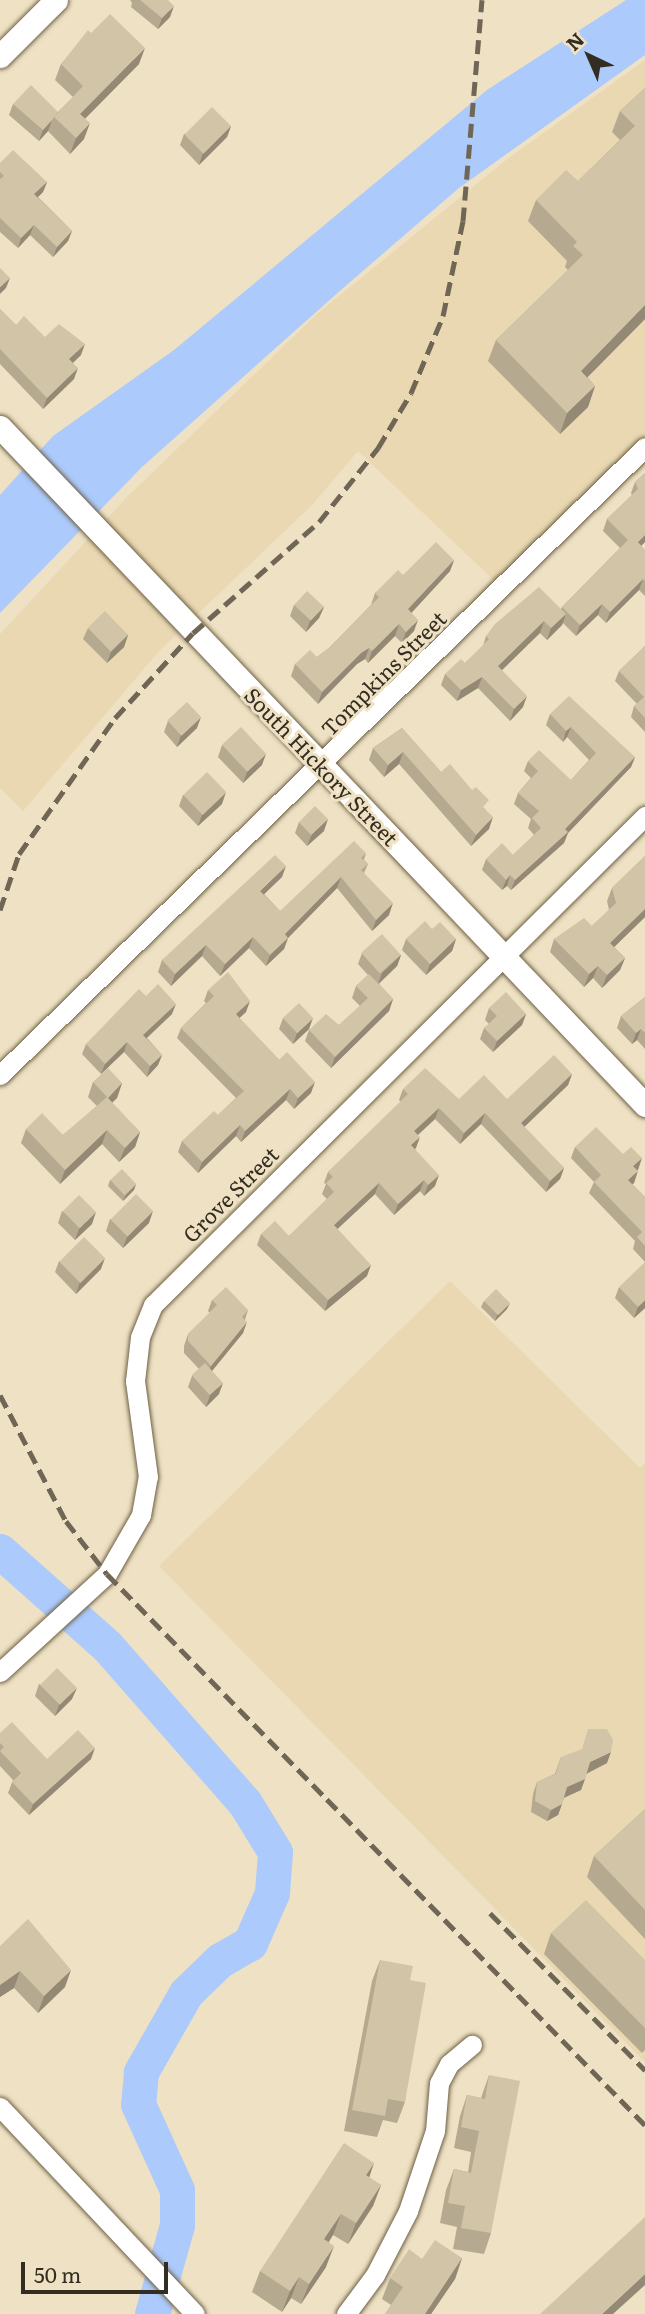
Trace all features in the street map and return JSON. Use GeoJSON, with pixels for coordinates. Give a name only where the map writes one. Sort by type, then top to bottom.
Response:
{"type":"FeatureCollection","features":[{"type":"Feature","properties":{"kind":"street"},"geometry":{"type":"LineString","coordinates":[[0,56],[56,0]]}},
{"type":"Feature","properties":{"kind":"street","name":"South Hickory Street"},"geometry":{"type":"LineString","coordinates":[[0,428],[505,955],[645,1105]]}},
{"type":"Feature","properties":{"kind":"street","name":"Tompkins Street"},"geometry":{"type":"LineString","coordinates":[[0,1075],[322,766],[645,447]]}},
{"type":"Feature","properties":{"kind":"street","name":"Grove Street"},"geometry":{"type":"LineString","coordinates":[[0,1672],[98,1582],[122,1550],[145,1503],[148,1477],[135,1381],[140,1337],[153,1305],[645,816]]}},
{"type":"Feature","properties":{"kind":"street"},"geometry":{"type":"LineString","coordinates":[[346,2314],[375,2274],[408,2211],[435,2132],[439,2083],[449,2064],[472,2045]]}},
{"type":"Feature","properties":{"kind":"street"},"geometry":{"type":"LineString","coordinates":[[0,2107],[195,2314]]}},
{"type":"Feature","properties":{"kind":"shaded area"},"geometry":{"type":"Polygon","coordinates":[[[645,60],[645,447],[502,588],[358,451],[313,504],[160,650],[23,811],[0,788],[0,634],[127,497],[317,314],[506,160],[645,60]]]}},
{"type":"Feature","properties":{"kind":"shaded area"},"geometry":{"type":"Polygon","coordinates":[[[450,1281],[640,1468],[645,1463],[645,2062],[159,1566],[450,1281]]]}},
{"type":"Feature","properties":{"kind":"water"},"geometry":{"type":"Polygon","coordinates":[[[626,0],[645,0],[645,55],[459,188],[342,289],[142,467],[0,613],[0,495],[53,436],[174,350],[487,90],[626,0]]]}},
{"type":"Feature","properties":{"kind":"building"},"geometry":{"type":"Polygon","coordinates":[[[140,0],[168,0],[174,6],[162,18],[140,0]]]}},
{"type":"Feature","properties":{"kind":"building"},"geometry":{"type":"Polygon","coordinates":[[[110,14],[145,48],[80,114],[90,123],[76,138],[54,117],[83,86],[61,64],[88,30],[91,33],[110,14]]]}},
{"type":"Feature","properties":{"kind":"building"},"geometry":{"type":"Polygon","coordinates":[[[31,85],[58,112],[43,130],[13,104],[31,85]]]}},
{"type":"Feature","properties":{"kind":"building"},"geometry":{"type":"Polygon","coordinates":[[[645,88],[645,305],[581,371],[595,386],[567,413],[496,340],[583,255],[573,246],[577,242],[536,200],[566,170],[578,181],[635,126],[620,111],[645,88]]]}},
{"type":"Feature","properties":{"kind":"building"},"geometry":{"type":"Polygon","coordinates":[[[212,107],[231,126],[204,154],[184,135],[212,107]]]}},
{"type":"Feature","properties":{"kind":"building"},"geometry":{"type":"Polygon","coordinates":[[[13,150],[47,182],[34,194],[72,231],[57,247],[34,225],[21,238],[0,218],[0,179],[4,176],[0,172],[0,163],[13,150]]]}},
{"type":"Feature","properties":{"kind":"building"},"geometry":{"type":"Polygon","coordinates":[[[0,268],[10,278],[0,287],[0,268]]]}},
{"type":"Feature","properties":{"kind":"building"},"geometry":{"type":"Polygon","coordinates":[[[0,309],[16,325],[24,316],[45,337],[59,324],[85,344],[69,359],[78,368],[47,398],[0,349],[0,309]]]}},
{"type":"Feature","properties":{"kind":"building"},"geometry":{"type":"Polygon","coordinates":[[[645,473],[645,535],[638,542],[645,550],[645,581],[643,579],[610,612],[602,604],[580,625],[562,607],[628,540],[607,519],[638,489],[635,482],[645,473]]]}},
{"type":"Feature","properties":{"kind":"building"},"geometry":{"type":"Polygon","coordinates":[[[436,542],[454,560],[408,609],[418,620],[406,632],[399,624],[372,651],[369,648],[361,653],[322,692],[295,664],[310,650],[317,657],[329,648],[379,597],[375,593],[398,570],[403,575],[436,542]]]}},
{"type":"Feature","properties":{"kind":"building"},"geometry":{"type":"Polygon","coordinates":[[[539,587],[566,614],[551,628],[544,621],[498,666],[527,696],[514,709],[482,677],[461,690],[445,674],[461,659],[465,663],[489,639],[486,636],[495,624],[539,587]]]}},
{"type":"Feature","properties":{"kind":"building"},"geometry":{"type":"Polygon","coordinates":[[[307,591],[324,607],[311,621],[294,605],[307,591]]]}},
{"type":"Feature","properties":{"kind":"building"},"geometry":{"type":"Polygon","coordinates":[[[105,611],[128,635],[111,651],[88,628],[105,611]]]}},
{"type":"Feature","properties":{"kind":"building"},"geometry":{"type":"Polygon","coordinates":[[[645,646],[645,718],[634,706],[644,697],[619,671],[645,646]]]}},
{"type":"Feature","properties":{"kind":"building"},"geometry":{"type":"Polygon","coordinates":[[[569,696],[635,757],[565,829],[568,832],[515,880],[510,875],[506,880],[486,859],[502,843],[513,855],[541,828],[532,818],[539,811],[518,793],[538,771],[528,761],[539,750],[571,780],[596,753],[571,727],[566,731],[550,714],[569,696]]]}},
{"type":"Feature","properties":{"kind":"building"},"geometry":{"type":"Polygon","coordinates":[[[187,702],[201,717],[182,736],[167,720],[187,702]]]}},
{"type":"Feature","properties":{"kind":"building"},"geometry":{"type":"Polygon","coordinates":[[[241,727],[266,754],[247,772],[222,745],[241,727]]]}},
{"type":"Feature","properties":{"kind":"building"},"geometry":{"type":"Polygon","coordinates":[[[402,728],[441,772],[450,764],[472,790],[476,787],[489,800],[483,807],[493,817],[476,835],[403,752],[388,765],[373,748],[402,728]]]}},
{"type":"Feature","properties":{"kind":"building"},"geometry":{"type":"Polygon","coordinates":[[[207,772],[226,792],[203,815],[183,795],[207,772]]]}},
{"type":"Feature","properties":{"kind":"building"},"geometry":{"type":"Polygon","coordinates":[[[315,806],[328,819],[311,835],[299,822],[315,806]]]}},
{"type":"Feature","properties":{"kind":"building"},"geometry":{"type":"Polygon","coordinates":[[[354,841],[366,853],[361,858],[368,864],[361,870],[393,903],[376,920],[341,877],[285,934],[288,938],[270,955],[253,937],[225,964],[206,945],[175,974],[162,960],[275,855],[286,866],[260,891],[280,911],[354,841]]]}},
{"type":"Feature","properties":{"kind":"building"},"geometry":{"type":"Polygon","coordinates":[[[645,856],[645,909],[610,943],[625,958],[607,975],[598,966],[589,974],[554,939],[584,918],[592,926],[616,903],[612,888],[645,856]]]}},
{"type":"Feature","properties":{"kind":"building"},"geometry":{"type":"Polygon","coordinates":[[[425,921],[432,929],[440,922],[456,939],[430,964],[406,939],[425,921]]]}},
{"type":"Feature","properties":{"kind":"building"},"geometry":{"type":"Polygon","coordinates":[[[382,934],[401,955],[380,974],[361,953],[382,934]]]}},
{"type":"Feature","properties":{"kind":"building"},"geometry":{"type":"Polygon","coordinates":[[[228,972],[250,1001],[236,1014],[279,1060],[287,1052],[315,1082],[298,1098],[290,1089],[245,1131],[240,1125],[202,1162],[182,1141],[214,1111],[218,1115],[244,1091],[181,1028],[214,996],[208,990],[228,972]]]}},
{"type":"Feature","properties":{"kind":"building"},"geometry":{"type":"Polygon","coordinates":[[[369,974],[393,999],[335,1057],[309,1030],[326,1014],[339,1025],[368,998],[356,986],[369,974]]]}},
{"type":"Feature","properties":{"kind":"building"},"geometry":{"type":"Polygon","coordinates":[[[158,984],[176,1004],[143,1035],[162,1055],[150,1066],[127,1042],[105,1064],[86,1044],[139,989],[146,996],[158,984]]]}},
{"type":"Feature","properties":{"kind":"building"},"geometry":{"type":"Polygon","coordinates":[[[506,992],[526,1014],[497,1041],[484,1028],[497,1016],[489,1008],[506,992]]]}},
{"type":"Feature","properties":{"kind":"building"},"geometry":{"type":"Polygon","coordinates":[[[645,997],[645,1033],[641,1029],[636,1033],[621,1016],[645,997]]]}},
{"type":"Feature","properties":{"kind":"building"},"geometry":{"type":"Polygon","coordinates":[[[299,1003],[313,1018],[297,1033],[283,1018],[299,1003]]]}},
{"type":"Feature","properties":{"kind":"building"},"geometry":{"type":"Polygon","coordinates":[[[554,1055],[572,1074],[521,1123],[564,1168],[550,1181],[485,1113],[464,1133],[439,1108],[414,1131],[420,1137],[411,1145],[439,1175],[428,1185],[424,1180],[398,1204],[379,1183],[334,1225],[371,1265],[328,1300],[261,1234],[275,1221],[289,1236],[334,1192],[326,1183],[333,1177],[328,1172],[408,1094],[403,1089],[425,1068],[459,1099],[484,1075],[507,1099],[554,1055]]]}},
{"type":"Feature","properties":{"kind":"building"},"geometry":{"type":"Polygon","coordinates":[[[108,1068],[122,1083],[108,1098],[140,1132],[125,1148],[107,1130],[65,1170],[26,1129],[42,1113],[63,1135],[107,1097],[93,1082],[108,1068]]]}},
{"type":"Feature","properties":{"kind":"building"},"geometry":{"type":"Polygon","coordinates":[[[596,1127],[623,1154],[631,1147],[642,1158],[633,1166],[638,1171],[628,1180],[645,1197],[645,1246],[637,1237],[642,1232],[594,1182],[601,1175],[575,1147],[596,1127]]]}},
{"type":"Feature","properties":{"kind":"building"},"geometry":{"type":"Polygon","coordinates":[[[122,1169],[136,1184],[125,1195],[110,1180],[122,1169]]]}},
{"type":"Feature","properties":{"kind":"building"},"geometry":{"type":"Polygon","coordinates":[[[136,1194],[153,1211],[128,1236],[111,1219],[136,1194]]]}},
{"type":"Feature","properties":{"kind":"building"},"geometry":{"type":"Polygon","coordinates":[[[79,1195],[96,1212],[80,1228],[63,1211],[79,1195]]]}},
{"type":"Feature","properties":{"kind":"building"},"geometry":{"type":"Polygon","coordinates":[[[84,1237],[105,1258],[80,1283],[59,1262],[84,1237]]]}},
{"type":"Feature","properties":{"kind":"building"},"geometry":{"type":"Polygon","coordinates":[[[645,1262],[645,1300],[638,1307],[619,1287],[645,1262]]]}},
{"type":"Feature","properties":{"kind":"building"},"geometry":{"type":"Polygon","coordinates":[[[226,1287],[248,1310],[242,1317],[247,1322],[211,1366],[188,1341],[188,1334],[217,1305],[212,1300],[226,1287]]]}},
{"type":"Feature","properties":{"kind":"building"},"geometry":{"type":"Polygon","coordinates":[[[496,1289],[510,1303],[498,1315],[484,1301],[496,1289]]]}},
{"type":"Feature","properties":{"kind":"building"},"geometry":{"type":"Polygon","coordinates":[[[205,1363],[223,1383],[210,1395],[192,1375],[205,1363]]]}},
{"type":"Feature","properties":{"kind":"building"},"geometry":{"type":"Polygon","coordinates":[[[57,1668],[77,1688],[60,1705],[40,1685],[57,1668]]]}},
{"type":"Feature","properties":{"kind":"building"},"geometry":{"type":"Polygon","coordinates":[[[12,1722],[47,1759],[78,1730],[95,1748],[33,1804],[12,1782],[21,1773],[0,1751],[4,1747],[0,1743],[0,1733],[12,1722]]]}},
{"type":"Feature","properties":{"kind":"building"},"geometry":{"type":"Polygon","coordinates":[[[588,1729],[607,1729],[613,1740],[611,1752],[590,1762],[585,1779],[567,1787],[562,1804],[551,1810],[535,1801],[537,1782],[556,1774],[561,1757],[582,1749],[588,1729]]]}},
{"type":"Feature","properties":{"kind":"building"},"geometry":{"type":"Polygon","coordinates":[[[645,1809],[645,1910],[594,1856],[645,1809]]]}},
{"type":"Feature","properties":{"kind":"building"},"geometry":{"type":"Polygon","coordinates":[[[586,1900],[645,1960],[645,2028],[551,1933],[586,1900]]]}},
{"type":"Feature","properties":{"kind":"building"},"geometry":{"type":"Polygon","coordinates":[[[28,1919],[71,1970],[44,1996],[20,1971],[0,1985],[0,1946],[28,1919]]]}},
{"type":"Feature","properties":{"kind":"building"},"geometry":{"type":"Polygon","coordinates":[[[380,1960],[413,1966],[410,1980],[426,1983],[405,2102],[388,2099],[385,2116],[352,2110],[380,1960]]]}},
{"type":"Feature","properties":{"kind":"building"},"geometry":{"type":"Polygon","coordinates":[[[489,2075],[520,2081],[491,2233],[461,2228],[465,2206],[448,2203],[454,2169],[471,2173],[479,2131],[461,2127],[467,2095],[485,2099],[489,2075]]]}},
{"type":"Feature","properties":{"kind":"building"},"geometry":{"type":"Polygon","coordinates":[[[344,2143],[374,2163],[366,2175],[381,2185],[356,2223],[341,2214],[324,2239],[334,2246],[309,2284],[299,2277],[290,2291],[260,2271],[344,2143]]]}},
{"type":"Feature","properties":{"kind":"building"},"geometry":{"type":"Polygon","coordinates":[[[645,2217],[645,2274],[602,2314],[540,2314],[645,2217]]]}},
{"type":"Feature","properties":{"kind":"building"},"geometry":{"type":"Polygon","coordinates":[[[435,2240],[462,2258],[425,2314],[385,2314],[403,2287],[390,2278],[409,2249],[422,2259],[435,2240]]]}},
{"type":"Feature","properties":{"kind":"waterway"},"geometry":{"type":"LineString","coordinates":[[0,1551],[107,1646],[245,1803],[275,1852],[272,1893],[250,1943],[220,1960],[186,1993],[141,2072],[138,2104],[177,2190],[177,2225],[152,2314]]}},
{"type":"Feature","properties":{"kind":"railway"},"geometry":{"type":"LineString","coordinates":[[0,910],[19,854],[115,718],[193,633],[319,522],[378,448],[411,393],[443,316],[463,221],[482,0]]}},
{"type":"Feature","properties":{"kind":"railway"},"geometry":{"type":"LineString","coordinates":[[0,1395],[66,1521],[107,1574],[645,2125]]}},
{"type":"Feature","properties":{"kind":"railway"},"geometry":{"type":"LineString","coordinates":[[490,1913],[645,2070]]}}]}
